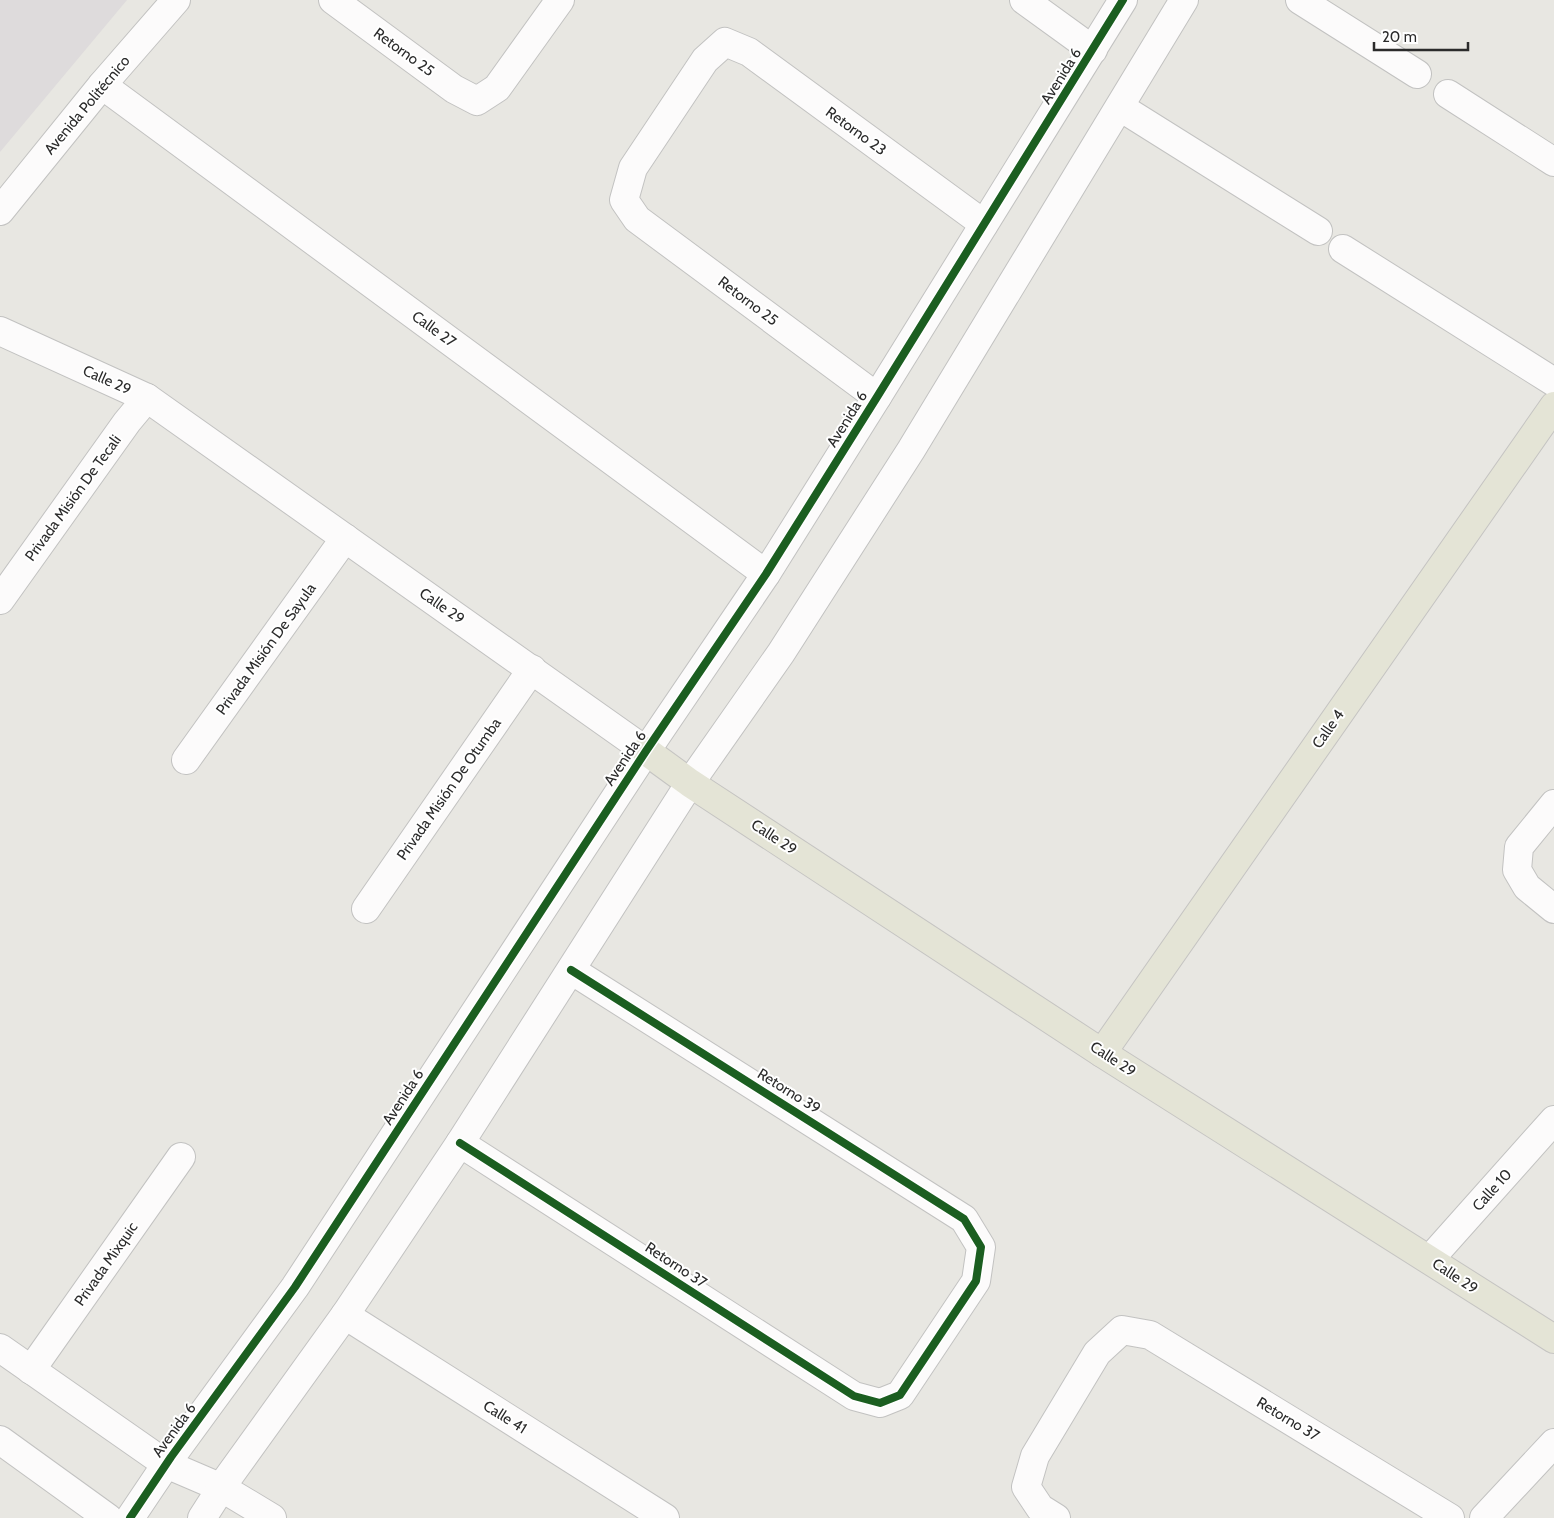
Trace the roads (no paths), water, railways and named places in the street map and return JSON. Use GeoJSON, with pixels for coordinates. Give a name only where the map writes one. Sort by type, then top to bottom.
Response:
{"type":"FeatureCollection","features":[{"type":"Feature","properties":{"kind":"main road","name":"Calle 4"},"geometry":{"type":"LineString","coordinates":[[1102,1053],[1554,406]]}},
{"type":"Feature","properties":{"kind":"main road","name":"Calle 29"},"geometry":{"type":"LineString","coordinates":[[646,751],[690,783],[1102,1053],[1554,1339]]}},
{"type":"Feature","properties":{"kind":"street","name":"Avenida Politécnico"},"geometry":{"type":"LineString","coordinates":[[0,211],[102,85],[176,0]]}},
{"type":"Feature","properties":{"kind":"street","name":"Retorno 25"},"geometry":{"type":"LineString","coordinates":[[333,0],[454,89],[477,101],[497,88],[560,0]]}},
{"type":"Feature","properties":{"kind":"street"},"geometry":{"type":"LineString","coordinates":[[1024,0],[1093,50]]}},
{"type":"Feature","properties":{"kind":"street","name":"Avenida 6"},"geometry":{"type":"LineString","coordinates":[[130,1518],[166,1464],[295,1287],[646,751],[766,574],[1123,0]]}},
{"type":"Feature","properties":{"kind":"street"},"geometry":{"type":"LineString","coordinates":[[202,1518],[345,1315],[460,1143],[690,783],[781,653],[911,450],[1184,0]]}},
{"type":"Feature","properties":{"kind":"street"},"geometry":{"type":"LineString","coordinates":[[1300,0],[1417,74]]}},
{"type":"Feature","properties":{"kind":"street","name":"Retorno 23"},"geometry":{"type":"LineString","coordinates":[[624,200],[633,168],[705,60],[725,42],[749,52],[984,224]]}},
{"type":"Feature","properties":{"kind":"street","name":"Calle 27"},"geometry":{"type":"LineString","coordinates":[[102,85],[766,574]]}},
{"type":"Feature","properties":{"kind":"street"},"geometry":{"type":"LineString","coordinates":[[1448,94],[1554,162]]}},
{"type":"Feature","properties":{"kind":"street"},"geometry":{"type":"LineString","coordinates":[[1120,107],[1318,231]]}},
{"type":"Feature","properties":{"kind":"street","name":"Retorno 25"},"geometry":{"type":"LineString","coordinates":[[624,200],[636,219],[877,397]]}},
{"type":"Feature","properties":{"kind":"street"},"geometry":{"type":"LineString","coordinates":[[1342,249],[1554,382]]}},
{"type":"Feature","properties":{"kind":"street","name":"Calle 29"},"geometry":{"type":"LineString","coordinates":[[0,331],[147,398],[646,751]]}},
{"type":"Feature","properties":{"kind":"street","name":"Privada Misión De Tecali"},"geometry":{"type":"LineString","coordinates":[[0,600],[127,422],[147,398]]}},
{"type":"Feature","properties":{"kind":"street","name":"Privada Misión De Sayula"},"geometry":{"type":"LineString","coordinates":[[186,760],[345,538]]}},
{"type":"Feature","properties":{"kind":"street","name":"Privada Misión De Otumba"},"geometry":{"type":"LineString","coordinates":[[366,909],[532,669]]}},
{"type":"Feature","properties":{"kind":"street"},"geometry":{"type":"LineString","coordinates":[[1554,804],[1519,847],[1517,870],[1527,887],[1554,909]]}},
{"type":"Feature","properties":{"kind":"street","name":"Retorno 39"},"geometry":{"type":"LineString","coordinates":[[571,970],[964,1219],[981,1247],[976,1281],[900,1394],[880,1403]]}},
{"type":"Feature","properties":{"kind":"street","name":"Calle 10"},"geometry":{"type":"LineString","coordinates":[[1430,1260],[1554,1120]]}},
{"type":"Feature","properties":{"kind":"street","name":"Retorno 37"},"geometry":{"type":"LineString","coordinates":[[460,1143],[854,1396],[880,1403]]}},
{"type":"Feature","properties":{"kind":"street","name":"Privada Mixquic"},"geometry":{"type":"LineString","coordinates":[[31,1370],[181,1157]]}},
{"type":"Feature","properties":{"kind":"street","name":"Calle 41"},"geometry":{"type":"LineString","coordinates":[[345,1315],[665,1518]]}},
{"type":"Feature","properties":{"kind":"street","name":"Retorno 37"},"geometry":{"type":"LineString","coordinates":[[1056,1518],[1040,1508],[1026,1487],[1034,1456],[1097,1353],[1122,1330],[1150,1335],[1450,1518]]}},
{"type":"Feature","properties":{"kind":"street"},"geometry":{"type":"LineString","coordinates":[[0,1348],[166,1464],[222,1488],[272,1518]]}},
{"type":"Feature","properties":{"kind":"street"},"geometry":{"type":"LineString","coordinates":[[0,1440],[76,1509],[108,1518]]}},
{"type":"Feature","properties":{"kind":"street"},"geometry":{"type":"LineString","coordinates":[[1484,1518],[1554,1443]]}}]}
